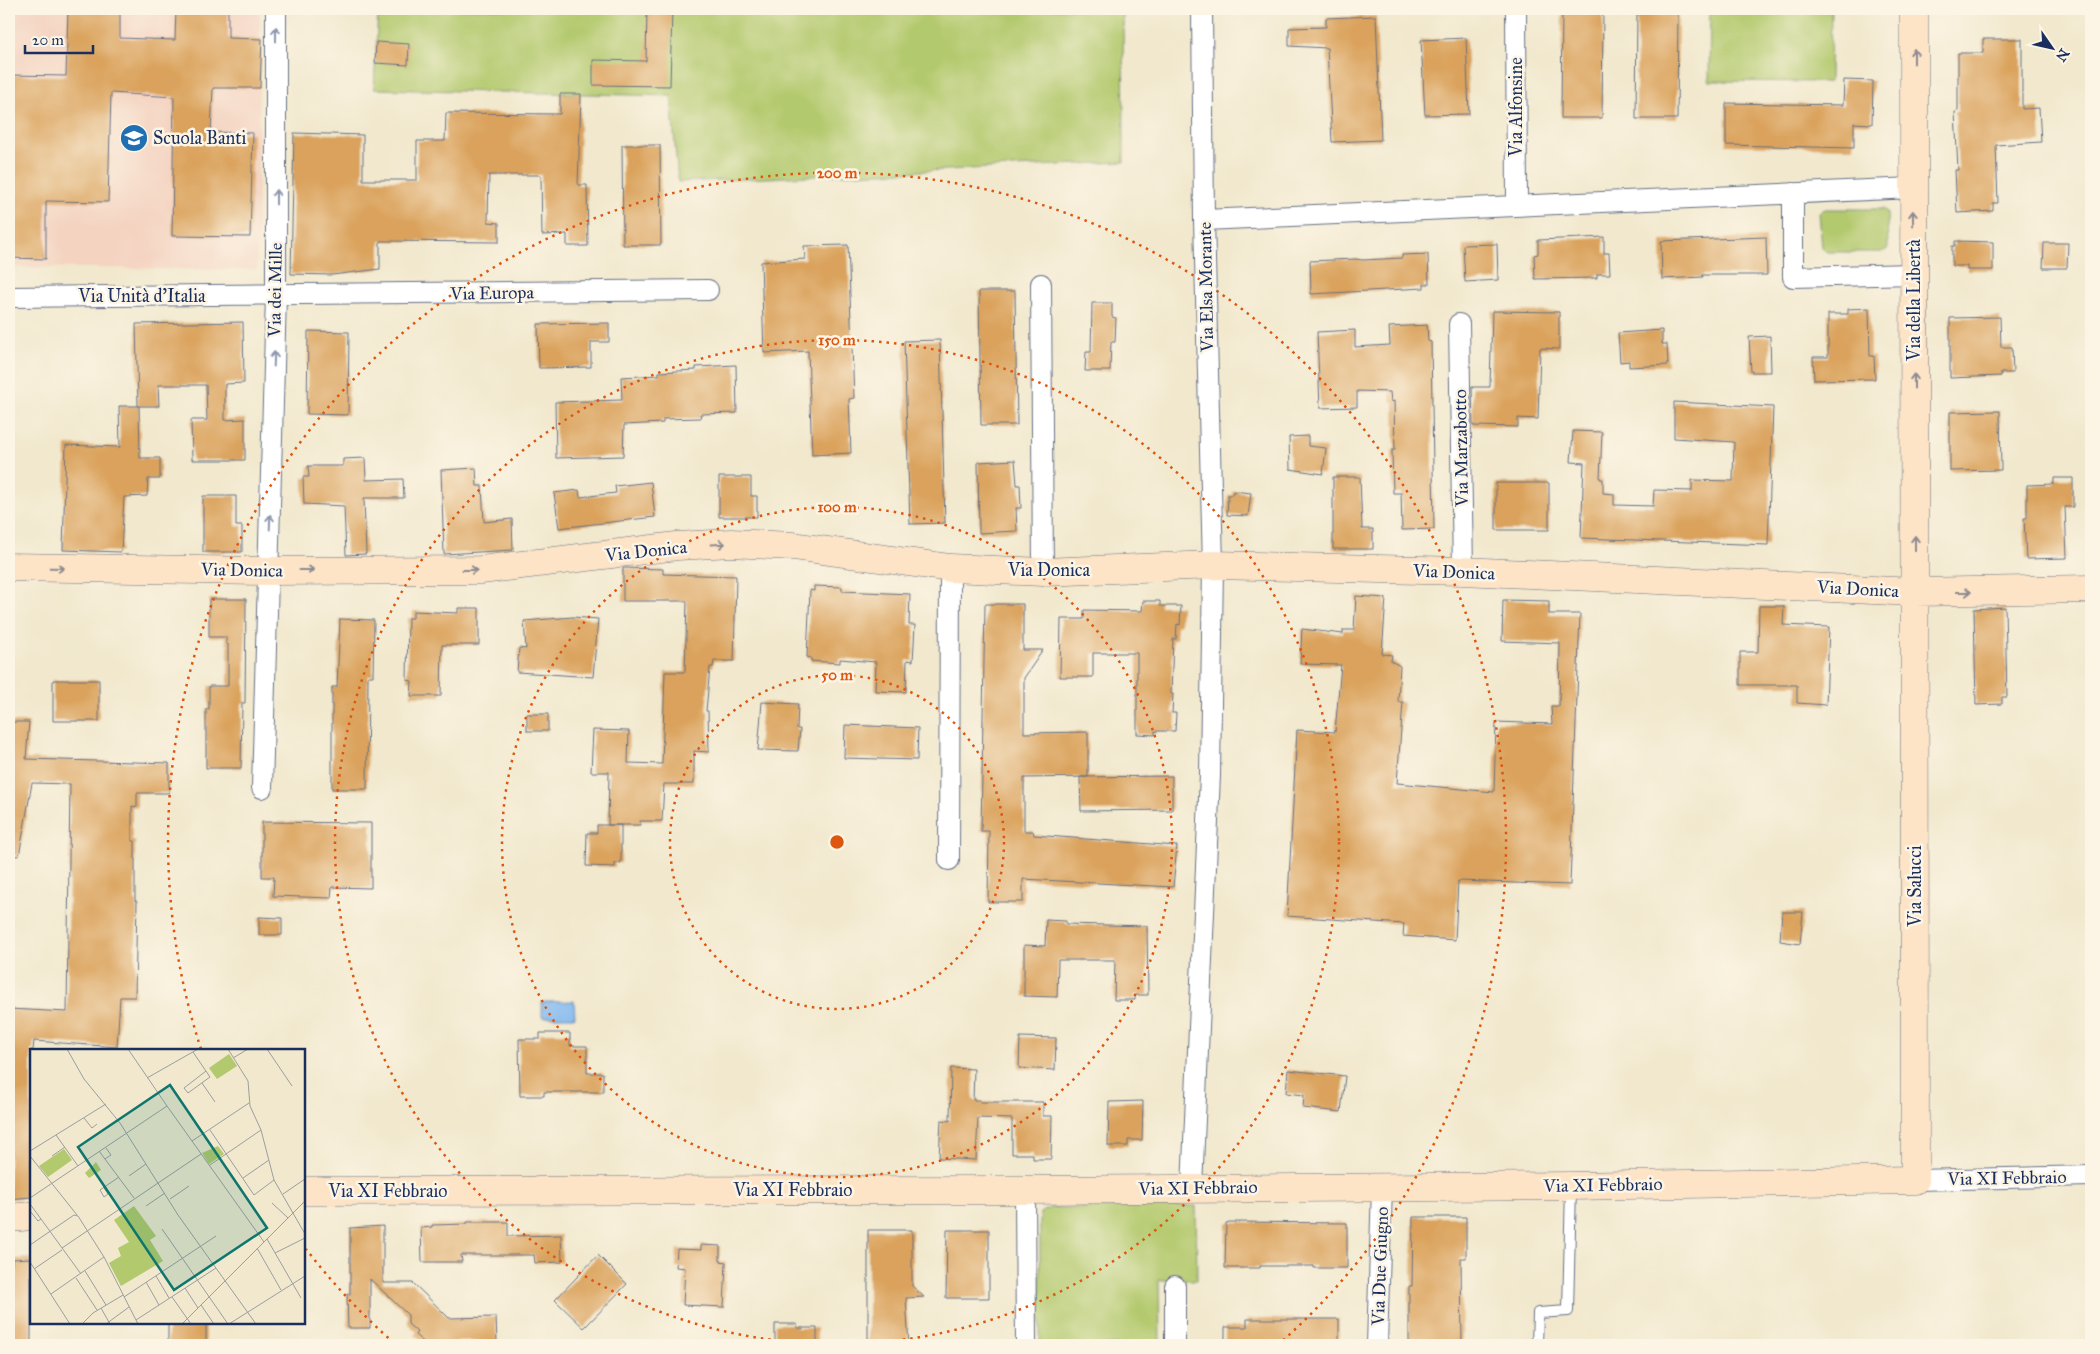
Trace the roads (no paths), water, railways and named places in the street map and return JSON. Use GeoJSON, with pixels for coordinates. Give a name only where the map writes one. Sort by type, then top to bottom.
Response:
{"type":"FeatureCollection","features":[{"type":"Feature","properties":{"kind":"main road","name":"Via della Libertà"},"geometry":{"type":"LineString","coordinates":[[1914,9],[1915,592]]}},
{"type":"Feature","properties":{"kind":"main road","name":"Via Donica"},"geometry":{"type":"LineString","coordinates":[[9,567],[481,570],[677,546],[731,543],[793,546],[950,568],[1043,572],[1213,565],[1464,572],[1915,592],[2091,589]]}},
{"type":"Feature","properties":{"kind":"main road","name":"Via Salucci"},"geometry":{"type":"LineString","coordinates":[[1915,592],[1915,1180]]}},
{"type":"Feature","properties":{"kind":"main road","name":"Via XI Febbraio"},"geometry":{"type":"LineString","coordinates":[[305,1191],[1025,1190],[1571,1186],[1915,1180]]}},
{"type":"Feature","properties":{"kind":"main road"},"geometry":{"type":"LineString","coordinates":[[9,1218],[30,1216]]}},
{"type":"Feature","properties":{"kind":"street","name":"Via dei Mille"},"geometry":{"type":"LineString","coordinates":[[262,788],[276,296],[276,9]]}},
{"type":"Feature","properties":{"kind":"street","name":"Via Elsa Morante"},"geometry":{"type":"LineString","coordinates":[[1192,1188],[1210,775],[1213,565],[1204,220],[1202,9]]}},
{"type":"Feature","properties":{"kind":"street","name":"Via Alfonsine"},"geometry":{"type":"LineString","coordinates":[[1516,9],[1517,205]]}},
{"type":"Feature","properties":{"kind":"street"},"geometry":{"type":"LineString","coordinates":[[1204,220],[1913,188]]}},
{"type":"Feature","properties":{"kind":"street"},"geometry":{"type":"LineString","coordinates":[[1793,193],[1793,277],[1914,274]]}},
{"type":"Feature","properties":{"kind":"street"},"geometry":{"type":"LineString","coordinates":[[1041,284],[1043,572]]}},
{"type":"Feature","properties":{"kind":"street","name":"Via Europa"},"geometry":{"type":"LineString","coordinates":[[276,296],[708,290]]}},
{"type":"Feature","properties":{"kind":"street","name":"Via Unità d'Italia"},"geometry":{"type":"LineString","coordinates":[[9,297],[276,296]]}},
{"type":"Feature","properties":{"kind":"street","name":"Via Marzabotto"},"geometry":{"type":"LineString","coordinates":[[1459,324],[1464,572]]}},
{"type":"Feature","properties":{"kind":"street"},"geometry":{"type":"LineString","coordinates":[[949,860],[950,568]]}},
{"type":"Feature","properties":{"kind":"street","name":"Via XI Febbraio"},"geometry":{"type":"LineString","coordinates":[[1915,1180],[2091,1176]]}},
{"type":"Feature","properties":{"kind":"street","name":"Via Due Giugno"},"geometry":{"type":"LineString","coordinates":[[1378,1345],[1382,1187]]}},
{"type":"Feature","properties":{"kind":"street"},"geometry":{"type":"LineString","coordinates":[[1025,1190],[1026,1345]]}},
{"type":"Feature","properties":{"kind":"street"},"geometry":{"type":"LineString","coordinates":[[1176,1286],[1176,1345]]}},
{"type":"Feature","properties":{"kind":"lane"},"geometry":{"type":"LineString","coordinates":[[1537,1345],[1538,1313],[1568,1311],[1571,1186]]}},
{"type":"Feature","properties":{"kind":"water"},"geometry":{"type":"Polygon","coordinates":[[[574,1001],[575,1017],[542,1017],[542,1002],[574,1001]]]}},
{"type":"Feature","properties":{"kind":"place","name":"Scuola Banti"},"geometry":{"type":"Point","coordinates":[134,138]}}]}
